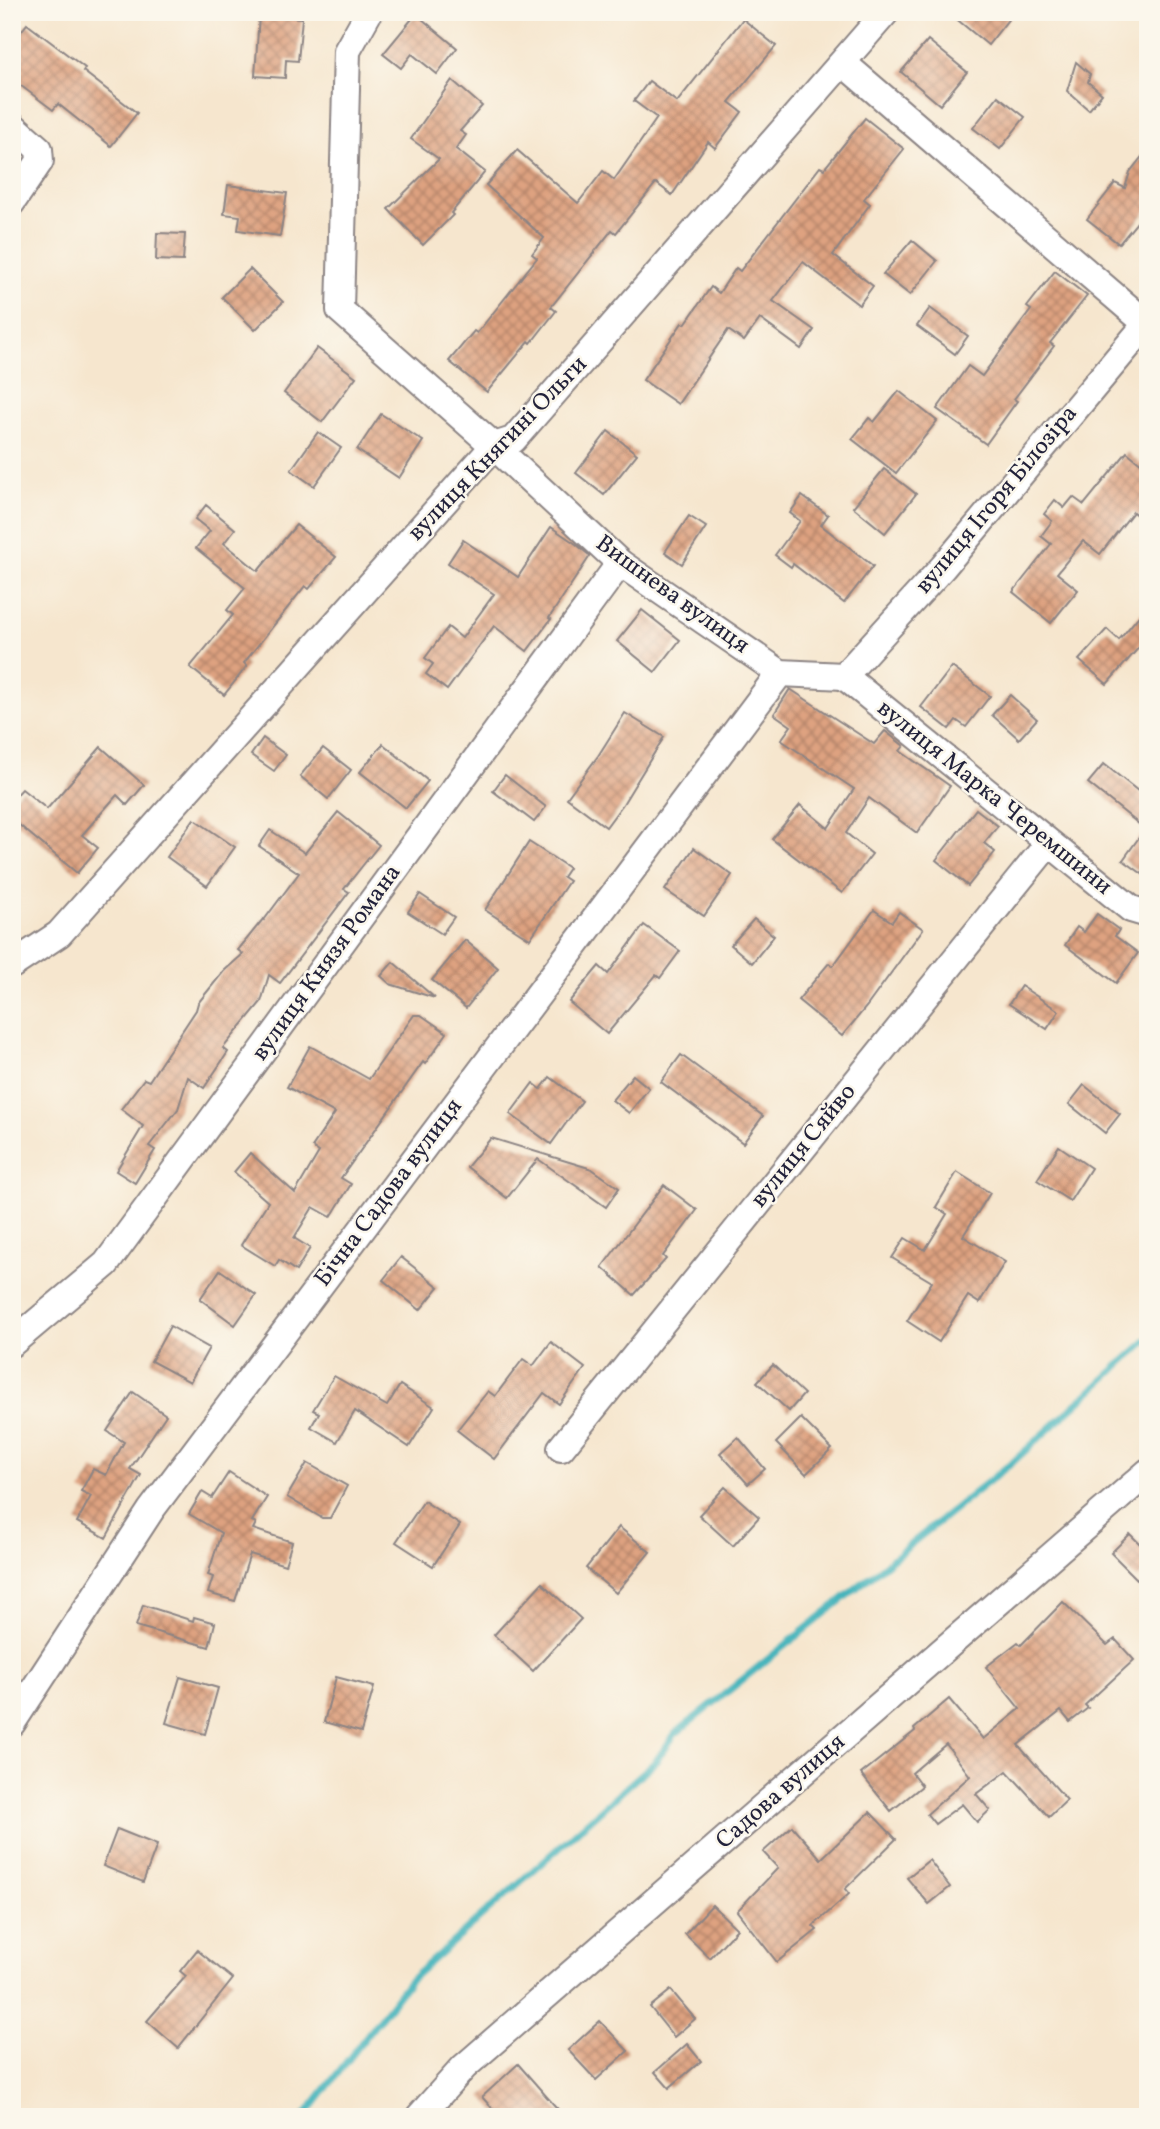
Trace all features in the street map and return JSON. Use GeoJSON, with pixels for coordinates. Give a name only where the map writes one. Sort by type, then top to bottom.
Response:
{"type":"FeatureCollection","features":[{"type":"Feature","properties":{"kind":"street","name":"Вишнева вулиця"},"geometry":{"type":"LineString","coordinates":[[369,12],[347,51],[340,310],[494,446],[620,564],[780,673]]}},
{"type":"Feature","properties":{"kind":"street","name":"вулиця Княгині Ольги"},"geometry":{"type":"LineString","coordinates":[[12,965],[59,934],[494,446],[513,440],[886,12]]}},
{"type":"Feature","properties":{"kind":"street"},"geometry":{"type":"LineString","coordinates":[[843,63],[1147,323]]}},
{"type":"Feature","properties":{"kind":"street"},"geometry":{"type":"LineString","coordinates":[[12,125],[39,149],[40,161],[12,202]]}},
{"type":"Feature","properties":{"kind":"street","name":"вулиця Ігоря Білозіра"},"geometry":{"type":"LineString","coordinates":[[844,676],[943,566],[1147,323]]}},
{"type":"Feature","properties":{"kind":"street","name":"вулиця Князя Романа"},"geometry":{"type":"LineString","coordinates":[[12,1343],[106,1264],[620,564]]}},
{"type":"Feature","properties":{"kind":"street"},"geometry":{"type":"LineString","coordinates":[[780,673],[844,676]]}},
{"type":"Feature","properties":{"kind":"street","name":"Бічна Садова вулиця"},"geometry":{"type":"LineString","coordinates":[[12,1723],[151,1510],[780,673]]}},
{"type":"Feature","properties":{"kind":"street","name":"вулиця Марка Черемшини"},"geometry":{"type":"LineString","coordinates":[[844,676],[1131,909],[1148,914]]}},
{"type":"Feature","properties":{"kind":"street","name":"вулиця Сяйво"},"geometry":{"type":"LineString","coordinates":[[561,1448],[1048,844]]}},
{"type":"Feature","properties":{"kind":"street","name":"Садова вулиця"},"geometry":{"type":"LineString","coordinates":[[419,2117],[464,2067],[1148,1472]]}},
{"type":"Feature","properties":{"kind":"building"},"geometry":{"type":"Polygon","coordinates":[[[948,12],[1014,12],[988,45],[948,12]]]}},
{"type":"Feature","properties":{"kind":"building"},"geometry":{"type":"Polygon","coordinates":[[[416,14],[457,48],[437,74],[412,54],[401,68],[383,54],[416,14]]]}},
{"type":"Feature","properties":{"kind":"building"},"geometry":{"type":"Polygon","coordinates":[[[259,15],[302,18],[298,61],[286,60],[285,78],[255,76],[259,15]]]}},
{"type":"Feature","properties":{"kind":"building"},"geometry":{"type":"Polygon","coordinates":[[[743,19],[776,46],[729,102],[742,112],[715,148],[708,142],[672,195],[656,183],[616,233],[612,230],[551,307],[556,311],[487,392],[449,361],[474,331],[477,333],[537,258],[532,254],[544,238],[486,185],[517,150],[578,203],[603,171],[614,180],[657,118],[634,101],[649,81],[677,102],[743,19]]]}},
{"type":"Feature","properties":{"kind":"building"},"geometry":{"type":"Polygon","coordinates":[[[27,24],[85,68],[83,71],[137,113],[111,146],[58,104],[53,110],[12,79],[12,43],[27,24]]]}},
{"type":"Feature","properties":{"kind":"building"},"geometry":{"type":"Polygon","coordinates":[[[928,40],[967,72],[940,105],[901,72],[928,40]]]}},
{"type":"Feature","properties":{"kind":"building"},"geometry":{"type":"Polygon","coordinates":[[[1076,62],[1090,74],[1088,82],[1102,94],[1089,110],[1067,91],[1076,62]]]}},
{"type":"Feature","properties":{"kind":"building"},"geometry":{"type":"Polygon","coordinates":[[[452,80],[482,106],[460,131],[466,135],[456,149],[485,172],[451,213],[453,215],[423,245],[388,209],[439,159],[411,139],[452,80]]]}},
{"type":"Feature","properties":{"kind":"building"},"geometry":{"type":"Polygon","coordinates":[[[998,96],[1025,117],[1000,149],[973,128],[998,96]]]}},
{"type":"Feature","properties":{"kind":"building"},"geometry":{"type":"Polygon","coordinates":[[[865,118],[904,149],[864,199],[870,204],[833,255],[873,286],[859,305],[803,262],[773,301],[814,330],[801,349],[760,319],[744,341],[728,330],[678,404],[643,380],[682,323],[685,324],[711,287],[719,293],[736,268],[740,271],[820,167],[824,169],[865,118]]]}},
{"type":"Feature","properties":{"kind":"building"},"geometry":{"type":"Polygon","coordinates":[[[1148,149],[1148,209],[1119,244],[1087,219],[1115,183],[1125,188],[1130,172],[1148,149]]]}},
{"type":"Feature","properties":{"kind":"building"},"geometry":{"type":"Polygon","coordinates":[[[228,185],[287,193],[280,236],[238,230],[240,216],[224,214],[228,185]]]}},
{"type":"Feature","properties":{"kind":"building"},"geometry":{"type":"Polygon","coordinates":[[[157,233],[185,234],[183,261],[156,260],[157,233]]]}},
{"type":"Feature","properties":{"kind":"building"},"geometry":{"type":"Polygon","coordinates":[[[912,240],[937,261],[910,295],[883,274],[912,240]]]}},
{"type":"Feature","properties":{"kind":"building"},"geometry":{"type":"Polygon","coordinates":[[[250,269],[283,302],[255,330],[222,297],[250,269]]]}},
{"type":"Feature","properties":{"kind":"building"},"geometry":{"type":"Polygon","coordinates":[[[1055,271],[1087,296],[1050,343],[1054,346],[1014,399],[1017,401],[986,444],[937,409],[968,366],[982,376],[1031,310],[1027,307],[1055,271]]]}},
{"type":"Feature","properties":{"kind":"building"},"geometry":{"type":"Polygon","coordinates":[[[930,308],[968,336],[955,354],[917,326],[930,308]]]}},
{"type":"Feature","properties":{"kind":"building"},"geometry":{"type":"Polygon","coordinates":[[[317,348],[356,377],[322,422],[284,393],[317,348]]]}},
{"type":"Feature","properties":{"kind":"building"},"geometry":{"type":"Polygon","coordinates":[[[899,391],[937,421],[896,473],[852,439],[869,418],[874,422],[899,391]]]}},
{"type":"Feature","properties":{"kind":"building"},"geometry":{"type":"Polygon","coordinates":[[[381,414],[423,441],[399,478],[357,450],[381,414]]]}},
{"type":"Feature","properties":{"kind":"building"},"geometry":{"type":"Polygon","coordinates":[[[608,431],[637,454],[604,495],[576,473],[608,431]]]}},
{"type":"Feature","properties":{"kind":"building"},"geometry":{"type":"Polygon","coordinates":[[[318,432],[341,448],[314,486],[291,470],[318,432]]]}},
{"type":"Feature","properties":{"kind":"building"},"geometry":{"type":"Polygon","coordinates":[[[1127,452],[1148,469],[1148,505],[1139,517],[1133,512],[1100,554],[1083,541],[1057,573],[1078,590],[1051,623],[1013,592],[1051,544],[1041,536],[1052,521],[1044,514],[1055,500],[1064,508],[1073,497],[1084,505],[1127,452]]]}},
{"type":"Feature","properties":{"kind":"building"},"geometry":{"type":"Polygon","coordinates":[[[884,469],[916,494],[885,533],[853,507],[884,469]]]}},
{"type":"Feature","properties":{"kind":"building"},"geometry":{"type":"Polygon","coordinates":[[[802,496],[828,515],[821,525],[873,566],[844,603],[793,564],[791,567],[775,555],[800,521],[790,513],[802,496]]]}},
{"type":"Feature","properties":{"kind":"building"},"geometry":{"type":"Polygon","coordinates":[[[206,505],[235,529],[224,543],[258,571],[296,525],[336,557],[309,589],[305,586],[244,663],[247,666],[224,695],[190,667],[233,615],[227,610],[245,588],[196,548],[210,531],[195,519],[206,505]]]}},
{"type":"Feature","properties":{"kind":"building"},"geometry":{"type":"Polygon","coordinates":[[[689,516],[706,527],[682,564],[665,552],[689,516]]]}},
{"type":"Feature","properties":{"kind":"building"},"geometry":{"type":"Polygon","coordinates":[[[551,527],[590,556],[549,618],[551,619],[527,651],[494,626],[447,690],[426,674],[433,664],[425,658],[448,627],[462,638],[494,594],[448,563],[463,540],[518,577],[551,527]]]}},
{"type":"Feature","properties":{"kind":"building"},"geometry":{"type":"Polygon","coordinates":[[[1148,605],[1148,637],[1107,684],[1079,660],[1107,629],[1119,640],[1148,605]]]}},
{"type":"Feature","properties":{"kind":"building"},"geometry":{"type":"Polygon","coordinates":[[[642,610],[680,640],[655,672],[617,641],[642,610]]]}},
{"type":"Feature","properties":{"kind":"building"},"geometry":{"type":"Polygon","coordinates":[[[952,667],[990,696],[966,727],[956,720],[949,729],[921,707],[952,667]]]}},
{"type":"Feature","properties":{"kind":"building"},"geometry":{"type":"Polygon","coordinates":[[[790,689],[874,744],[885,731],[904,746],[900,751],[950,786],[917,833],[869,798],[846,833],[872,854],[842,893],[772,839],[800,805],[828,828],[854,789],[781,740],[791,726],[774,714],[790,689]]]}},
{"type":"Feature","properties":{"kind":"building"},"geometry":{"type":"Polygon","coordinates":[[[1010,695],[1037,719],[1019,739],[992,715],[1010,695]]]}},
{"type":"Feature","properties":{"kind":"building"},"geometry":{"type":"Polygon","coordinates":[[[625,713],[664,737],[606,827],[567,798],[625,713]]]}},
{"type":"Feature","properties":{"kind":"building"},"geometry":{"type":"Polygon","coordinates":[[[263,738],[286,755],[274,771],[251,755],[263,738]]]}},
{"type":"Feature","properties":{"kind":"building"},"geometry":{"type":"Polygon","coordinates":[[[383,744],[428,781],[406,808],[360,772],[383,744]]]}},
{"type":"Feature","properties":{"kind":"building"},"geometry":{"type":"Polygon","coordinates":[[[101,747],[144,785],[127,805],[117,795],[82,835],[98,848],[77,873],[12,819],[12,800],[22,789],[47,809],[101,747]]]}},
{"type":"Feature","properties":{"kind":"building"},"geometry":{"type":"Polygon","coordinates":[[[323,748],[351,770],[328,799],[300,776],[323,748]]]}},
{"type":"Feature","properties":{"kind":"building"},"geometry":{"type":"Polygon","coordinates":[[[1104,764],[1148,799],[1148,878],[1123,860],[1145,829],[1088,783],[1104,764]]]}},
{"type":"Feature","properties":{"kind":"building"},"geometry":{"type":"Polygon","coordinates":[[[505,775],[546,807],[534,822],[493,791],[505,775]]]}},
{"type":"Feature","properties":{"kind":"building"},"geometry":{"type":"Polygon","coordinates":[[[976,809],[998,826],[984,843],[995,852],[968,886],[936,860],[976,809]]]}},
{"type":"Feature","properties":{"kind":"building"},"geometry":{"type":"Polygon","coordinates":[[[338,812],[379,845],[344,889],[349,892],[280,983],[269,975],[261,1002],[223,1048],[228,1052],[204,1088],[188,1077],[178,1109],[149,1146],[155,1150],[135,1183],[116,1171],[143,1126],[121,1109],[144,1079],[149,1081],[198,1003],[224,971],[243,954],[238,950],[299,873],[259,846],[270,830],[305,853],[338,812]]]}},
{"type":"Feature","properties":{"kind":"building"},"geometry":{"type":"Polygon","coordinates":[[[194,819],[235,847],[207,886],[167,857],[194,819]]]}},
{"type":"Feature","properties":{"kind":"building"},"geometry":{"type":"Polygon","coordinates":[[[529,842],[569,868],[563,877],[569,881],[530,939],[485,910],[529,842]]]}},
{"type":"Feature","properties":{"kind":"building"},"geometry":{"type":"Polygon","coordinates":[[[694,848],[732,875],[704,916],[665,890],[694,848]]]}},
{"type":"Feature","properties":{"kind":"building"},"geometry":{"type":"Polygon","coordinates":[[[420,894],[454,917],[442,934],[408,912],[420,894]]]}},
{"type":"Feature","properties":{"kind":"building"},"geometry":{"type":"Polygon","coordinates":[[[874,910],[892,922],[899,912],[923,929],[842,1036],[798,1000],[829,963],[833,966],[874,910]]]}},
{"type":"Feature","properties":{"kind":"building"},"geometry":{"type":"Polygon","coordinates":[[[1097,914],[1119,930],[1115,936],[1138,953],[1116,983],[1065,945],[1077,927],[1084,932],[1097,914]]]}},
{"type":"Feature","properties":{"kind":"building"},"geometry":{"type":"Polygon","coordinates":[[[754,919],[774,936],[752,963],[731,945],[754,919]]]}},
{"type":"Feature","properties":{"kind":"building"},"geometry":{"type":"Polygon","coordinates":[[[644,925],[680,951],[660,978],[656,975],[607,1034],[569,1002],[599,966],[608,974],[644,925]]]}},
{"type":"Feature","properties":{"kind":"building"},"geometry":{"type":"Polygon","coordinates":[[[465,940],[498,968],[466,1008],[432,980],[465,940]]]}},
{"type":"Feature","properties":{"kind":"building"},"geometry":{"type":"Polygon","coordinates":[[[393,962],[435,998],[390,984],[381,976],[393,962]]]}},
{"type":"Feature","properties":{"kind":"building"},"geometry":{"type":"Polygon","coordinates":[[[1021,986],[1059,1011],[1047,1029],[1009,1004],[1021,986]]]}},
{"type":"Feature","properties":{"kind":"building"},"geometry":{"type":"Polygon","coordinates":[[[414,1015],[421,1015],[447,1033],[425,1064],[423,1062],[341,1178],[351,1184],[331,1217],[313,1207],[294,1238],[310,1248],[296,1271],[279,1260],[275,1266],[241,1245],[268,1202],[234,1172],[250,1153],[295,1193],[319,1152],[312,1147],[335,1113],[287,1087],[310,1046],[369,1079],[414,1015]]]}},
{"type":"Feature","properties":{"kind":"building"},"geometry":{"type":"Polygon","coordinates":[[[681,1055],[763,1116],[743,1143],[661,1082],[681,1055]]]}},
{"type":"Feature","properties":{"kind":"building"},"geometry":{"type":"Polygon","coordinates":[[[633,1075],[649,1088],[629,1113],[612,1100],[633,1075]]]}},
{"type":"Feature","properties":{"kind":"building"},"geometry":{"type":"Polygon","coordinates":[[[550,1077],[582,1101],[551,1144],[510,1114],[533,1083],[541,1089],[550,1077]]]}},
{"type":"Feature","properties":{"kind":"building"},"geometry":{"type":"Polygon","coordinates":[[[1084,1085],[1120,1114],[1105,1133],[1069,1104],[1084,1085]]]}},
{"type":"Feature","properties":{"kind":"building"},"geometry":{"type":"Polygon","coordinates":[[[491,1138],[592,1169],[619,1188],[606,1207],[538,1159],[507,1198],[467,1167],[491,1138]]]}},
{"type":"Feature","properties":{"kind":"building"},"geometry":{"type":"Polygon","coordinates":[[[1059,1146],[1091,1168],[1070,1201],[1037,1180],[1059,1146]]]}},
{"type":"Feature","properties":{"kind":"building"},"geometry":{"type":"Polygon","coordinates":[[[957,1172],[990,1193],[963,1236],[1005,1262],[979,1303],[968,1296],[939,1342],[907,1321],[932,1282],[892,1258],[905,1238],[925,1250],[947,1214],[936,1207],[957,1172]]]}},
{"type":"Feature","properties":{"kind":"building"},"geometry":{"type":"Polygon","coordinates":[[[664,1185],[697,1210],[663,1256],[666,1259],[634,1295],[602,1267],[664,1185]]]}},
{"type":"Feature","properties":{"kind":"building"},"geometry":{"type":"Polygon","coordinates":[[[401,1257],[439,1287],[420,1310],[383,1280],[401,1257]]]}},
{"type":"Feature","properties":{"kind":"building"},"geometry":{"type":"Polygon","coordinates":[[[220,1270],[256,1295],[235,1325],[200,1299],[220,1270]]]}},
{"type":"Feature","properties":{"kind":"building"},"geometry":{"type":"Polygon","coordinates":[[[170,1326],[209,1348],[190,1382],[151,1361],[170,1326]]]}},
{"type":"Feature","properties":{"kind":"building"},"geometry":{"type":"Polygon","coordinates":[[[551,1342],[585,1368],[559,1404],[544,1393],[494,1459],[457,1430],[488,1391],[495,1396],[523,1359],[533,1366],[551,1342]]]}},
{"type":"Feature","properties":{"kind":"building"},"geometry":{"type":"Polygon","coordinates":[[[773,1365],[804,1394],[789,1411],[757,1382],[773,1365]]]}},
{"type":"Feature","properties":{"kind":"building"},"geometry":{"type":"Polygon","coordinates":[[[334,1376],[387,1406],[400,1385],[434,1407],[409,1447],[355,1411],[337,1442],[311,1427],[319,1413],[313,1410],[334,1376]]]}},
{"type":"Feature","properties":{"kind":"building"},"geometry":{"type":"Polygon","coordinates":[[[133,1392],[166,1415],[130,1469],[141,1475],[106,1538],[77,1522],[91,1496],[81,1491],[93,1469],[106,1475],[124,1442],[107,1431],[133,1392]]]}},
{"type":"Feature","properties":{"kind":"building"},"geometry":{"type":"Polygon","coordinates":[[[801,1418],[832,1449],[806,1474],[776,1443],[801,1418]]]}},
{"type":"Feature","properties":{"kind":"building"},"geometry":{"type":"Polygon","coordinates":[[[738,1437],[765,1469],[748,1484],[720,1453],[738,1437]]]}},
{"type":"Feature","properties":{"kind":"building"},"geometry":{"type":"Polygon","coordinates":[[[307,1463],[347,1486],[330,1518],[322,1518],[287,1497],[307,1463]]]}},
{"type":"Feature","properties":{"kind":"building"},"geometry":{"type":"Polygon","coordinates":[[[229,1472],[267,1497],[252,1521],[256,1523],[253,1529],[292,1542],[285,1565],[250,1554],[235,1601],[208,1593],[213,1577],[208,1575],[221,1533],[189,1514],[202,1492],[212,1498],[229,1472]]]}},
{"type":"Feature","properties":{"kind":"building"},"geometry":{"type":"Polygon","coordinates":[[[725,1487],[759,1517],[733,1546],[699,1515],[725,1487]]]}},
{"type":"Feature","properties":{"kind":"building"},"geometry":{"type":"Polygon","coordinates":[[[424,1501],[460,1525],[433,1566],[396,1542],[424,1501]]]}},
{"type":"Feature","properties":{"kind":"building"},"geometry":{"type":"Polygon","coordinates":[[[619,1527],[650,1552],[616,1593],[586,1568],[619,1527]]]}},
{"type":"Feature","properties":{"kind":"building"},"geometry":{"type":"Polygon","coordinates":[[[1130,1534],[1148,1552],[1148,1568],[1137,1579],[1111,1553],[1130,1534]]]}},
{"type":"Feature","properties":{"kind":"building"},"geometry":{"type":"Polygon","coordinates":[[[542,1583],[581,1619],[533,1671],[494,1635],[542,1583]]]}},
{"type":"Feature","properties":{"kind":"building"},"geometry":{"type":"Polygon","coordinates":[[[1063,1602],[1107,1645],[1115,1639],[1134,1660],[1085,1705],[1088,1708],[1070,1722],[1061,1711],[1018,1745],[1067,1800],[1049,1817],[1007,1771],[976,1794],[990,1810],[977,1822],[962,1804],[935,1824],[927,1814],[970,1776],[946,1744],[912,1773],[922,1786],[891,1811],[861,1774],[915,1731],[914,1729],[949,1699],[983,1739],[1020,1709],[986,1667],[1018,1642],[1021,1645],[1063,1602]]]}},
{"type":"Feature","properties":{"kind":"building"},"geometry":{"type":"Polygon","coordinates":[[[143,1605],[193,1621],[194,1617],[215,1623],[209,1647],[136,1626],[143,1605]]]}},
{"type":"Feature","properties":{"kind":"building"},"geometry":{"type":"Polygon","coordinates":[[[180,1677],[218,1688],[205,1734],[166,1723],[180,1677]]]}},
{"type":"Feature","properties":{"kind":"building"},"geometry":{"type":"Polygon","coordinates":[[[336,1677],[374,1687],[361,1732],[324,1722],[336,1677]]]}},
{"type":"Feature","properties":{"kind":"building"},"geometry":{"type":"Polygon","coordinates":[[[870,1812],[896,1839],[845,1889],[849,1894],[813,1926],[817,1930],[777,1962],[737,1911],[778,1868],[763,1852],[792,1826],[821,1859],[870,1812]]]}},
{"type":"Feature","properties":{"kind":"building"},"geometry":{"type":"Polygon","coordinates":[[[117,1829],[157,1845],[143,1882],[103,1866],[117,1829]]]}},
{"type":"Feature","properties":{"kind":"building"},"geometry":{"type":"Polygon","coordinates":[[[929,1860],[950,1887],[929,1904],[907,1878],[929,1860]]]}},
{"type":"Feature","properties":{"kind":"building"},"geometry":{"type":"Polygon","coordinates":[[[712,1905],[737,1929],[710,1958],[685,1934],[712,1905]]]}},
{"type":"Feature","properties":{"kind":"building"},"geometry":{"type":"Polygon","coordinates":[[[197,1950],[233,1979],[178,2048],[147,2021],[186,1976],[180,1971],[197,1950]]]}},
{"type":"Feature","properties":{"kind":"building"},"geometry":{"type":"Polygon","coordinates":[[[671,1990],[695,2019],[674,2037],[650,2007],[671,1990]]]}},
{"type":"Feature","properties":{"kind":"building"},"geometry":{"type":"Polygon","coordinates":[[[600,2021],[628,2051],[596,2080],[568,2050],[600,2021]]]}},
{"type":"Feature","properties":{"kind":"building"},"geometry":{"type":"Polygon","coordinates":[[[687,2044],[701,2061],[669,2088],[655,2072],[687,2044]]]}},
{"type":"Feature","properties":{"kind":"building"},"geometry":{"type":"Polygon","coordinates":[[[518,2064],[565,2117],[500,2117],[482,2097],[518,2064]]]}},
{"type":"Feature","properties":{"kind":"waterway"},"geometry":{"type":"LineString","coordinates":[[304,2117],[409,1981],[656,1761],[675,1734],[1014,1461],[1148,1339]]}}]}
